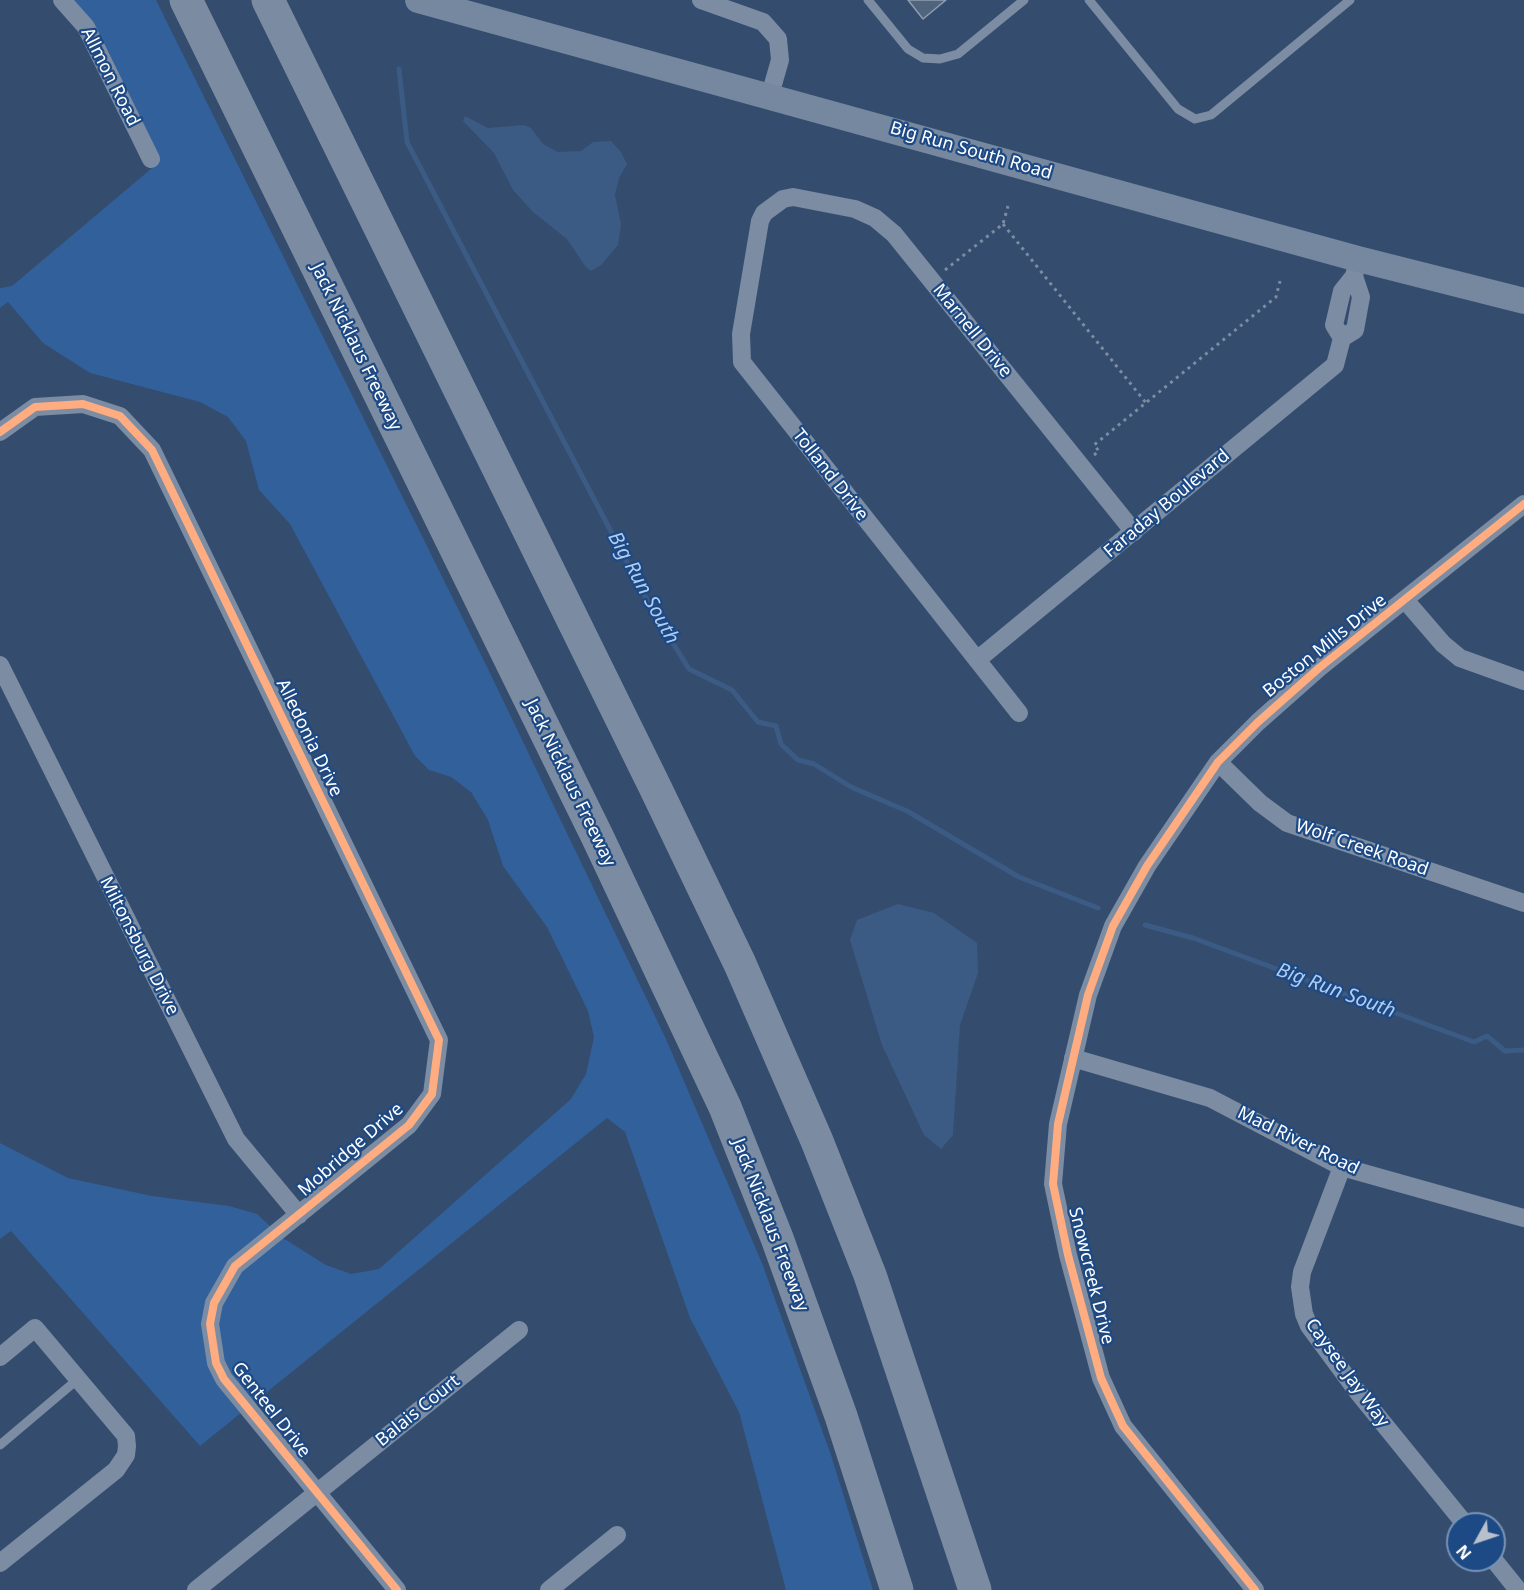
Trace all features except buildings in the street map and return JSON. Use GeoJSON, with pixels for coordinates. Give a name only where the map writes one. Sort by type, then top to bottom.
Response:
{"type":"FeatureCollection","features":[{"type":"Feature","properties":{"kind":"highway","name":"Jack Nicklaus Freeway"},"geometry":{"type":"LineString","coordinates":[[186,0],[597,836],[725,1107],[777,1238],[841,1416],[897,1590]]}},
{"type":"Feature","properties":{"kind":"highway"},"geometry":{"type":"LineString","coordinates":[[268,0],[740,964],[817,1141],[870,1275],[919,1415],[975,1590]]}},
{"type":"Feature","properties":{"kind":"street","name":"Allmon Road"},"geometry":{"type":"LineString","coordinates":[[62,0],[86,27],[151,159]]}},
{"type":"Feature","properties":{"kind":"street","name":"Big Run South Road"},"geometry":{"type":"LineString","coordinates":[[418,0],[770,95],[1356,268],[1524,301]]}},
{"type":"Feature","properties":{"kind":"street"},"geometry":{"type":"LineString","coordinates":[[701,0],[763,21],[778,39],[780,60],[770,95]]}},
{"type":"Feature","properties":{"kind":"street","name":"Marnell Drive"},"geometry":{"type":"LineString","coordinates":[[771,207],[783,199],[793,197],[855,208],[875,218],[894,234],[1134,532]]}},
{"type":"Feature","properties":{"kind":"street","name":"Tolland Drive"},"geometry":{"type":"LineString","coordinates":[[771,207],[760,221],[741,334],[742,362],[1019,713]]}},
{"type":"Feature","properties":{"kind":"street","name":"Faraday Boulevard"},"geometry":{"type":"LineString","coordinates":[[977,660],[1335,365],[1342,338],[1355,330],[1361,297],[1356,268]]}},
{"type":"Feature","properties":{"kind":"street","name":"Alledonia Drive"},"geometry":{"type":"LineString","coordinates":[[0,432],[35,407],[83,404],[120,416],[152,450],[439,1040]]}},
{"type":"Feature","properties":{"kind":"street","name":"Boston Mills Drive"},"geometry":{"type":"LineString","coordinates":[[1113,926],[1147,866],[1218,762],[1319,668],[1524,504]]}},
{"type":"Feature","properties":{"kind":"street"},"geometry":{"type":"LineString","coordinates":[[1405,600],[1443,644],[1460,658],[1524,681]]}},
{"type":"Feature","properties":{"kind":"street","name":"Miltonsburg Drive"},"geometry":{"type":"LineString","coordinates":[[0,664],[236,1140],[299,1215]]}},
{"type":"Feature","properties":{"kind":"street","name":"Wolf Creek Road"},"geometry":{"type":"LineString","coordinates":[[1218,762],[1260,803],[1287,822],[1524,903]]}},
{"type":"Feature","properties":{"kind":"street","name":"Snowcreek Drive"},"geometry":{"type":"LineString","coordinates":[[1113,926],[1088,995],[1058,1124],[1053,1184],[1068,1255],[1101,1378],[1124,1426],[1255,1590]]}},
{"type":"Feature","properties":{"kind":"street","name":"Mobridge Drive"},"geometry":{"type":"LineString","coordinates":[[299,1215],[409,1125],[432,1094],[439,1040]]}},
{"type":"Feature","properties":{"kind":"street","name":"Mad River Road"},"geometry":{"type":"LineString","coordinates":[[1073,1058],[1210,1098],[1342,1167],[1395,1185],[1524,1218]]}},
{"type":"Feature","properties":{"kind":"street","name":"Caysee Jay Way"},"geometry":{"type":"LineString","coordinates":[[1342,1167],[1302,1272],[1300,1287],[1304,1314],[1309,1326],[1357,1391],[1455,1512]]}},
{"type":"Feature","properties":{"kind":"street","name":"Genteel Drive"},"geometry":{"type":"LineString","coordinates":[[299,1215],[236,1266],[214,1303],[210,1324],[216,1363],[224,1379],[397,1590]]}},
{"type":"Feature","properties":{"kind":"street"},"geometry":{"type":"LineString","coordinates":[[0,1357],[35,1328],[126,1436],[126,1455],[116,1470],[0,1563]]}},
{"type":"Feature","properties":{"kind":"street","name":"Balais Court"},"geometry":{"type":"LineString","coordinates":[[196,1590],[519,1330]]}},
{"type":"Feature","properties":{"kind":"street"},"geometry":{"type":"LineString","coordinates":[[549,1590],[617,1535]]}},
{"type":"Feature","properties":{"kind":"street"},"geometry":{"type":"LineString","coordinates":[[1504,1572],[1518,1590]]}},
{"type":"Feature","properties":{"kind":"lane"},"geometry":{"type":"LineString","coordinates":[[868,0],[908,49],[923,58],[940,59],[958,54],[1024,0]]}},
{"type":"Feature","properties":{"kind":"lane"},"geometry":{"type":"LineString","coordinates":[[1089,0],[1178,109],[1195,119],[1211,115],[1350,0]]}},
{"type":"Feature","properties":{"kind":"lane"},"geometry":{"type":"LineString","coordinates":[[0,1445],[78,1379]]}},
{"type":"Feature","properties":{"kind":"path"},"geometry":{"type":"LineString","coordinates":[[932,281],[1003,224],[1008,206]]}},
{"type":"Feature","properties":{"kind":"path"},"geometry":{"type":"LineString","coordinates":[[1003,224],[1146,403]]}},
{"type":"Feature","properties":{"kind":"path"},"geometry":{"type":"LineString","coordinates":[[1081,466],[1099,451],[1094,445],[1276,297],[1280,281]]}},
{"type":"Feature","properties":{"kind":"shaded area"},"geometry":{"type":"Polygon","coordinates":[[[70,0],[156,0],[489,671],[666,1039],[762,1263],[831,1455],[873,1590],[786,1590],[739,1412],[690,1318],[625,1132],[607,1118],[200,1446],[11,1231],[0,1239],[0,1143],[68,1178],[152,1196],[229,1206],[257,1214],[283,1238],[326,1265],[351,1274],[379,1269],[571,1099],[586,1074],[594,1037],[588,1011],[547,927],[503,866],[488,820],[471,792],[451,777],[429,770],[415,756],[290,524],[259,490],[246,441],[228,417],[200,402],[90,373],[43,343],[8,302],[0,308],[0,288],[12,286],[158,163],[70,0]]]}},
{"type":"Feature","properties":{"kind":"shaded area"},"geometry":{"type":"Polygon","coordinates":[[[465,116],[488,128],[524,125],[531,128],[543,144],[558,152],[581,151],[593,142],[611,141],[621,152],[627,164],[619,178],[615,195],[621,224],[618,245],[601,265],[591,271],[567,239],[533,212],[513,190],[494,153],[463,121],[465,116]]]}},
{"type":"Feature","properties":{"kind":"shaded area"},"geometry":{"type":"Polygon","coordinates":[[[898,904],[934,913],[977,943],[978,973],[960,1025],[953,1135],[941,1149],[924,1135],[882,1045],[850,940],[857,920],[898,904]]]}},
{"type":"Feature","properties":{"kind":"waterway","name":"Big Run South"},"geometry":{"type":"LineString","coordinates":[[399,69],[407,142],[650,606],[689,669],[732,690],[758,722],[776,726],[781,744],[798,760],[814,764],[851,787],[907,811],[1019,877],[1098,908]]}},
{"type":"Feature","properties":{"kind":"waterway","name":"Big Run South"},"geometry":{"type":"LineString","coordinates":[[1145,925],[1193,938],[1474,1042],[1487,1036],[1505,1051],[1524,1050]]}},
{"type":"Feature","properties":{"kind":"cycle path"},"geometry":{"type":"LineString","coordinates":[[0,432],[35,407],[83,404],[120,416],[152,450],[439,1040],[432,1094],[409,1125],[235,1266],[214,1303],[210,1324],[216,1363],[224,1379],[397,1590]]}},
{"type":"Feature","properties":{"kind":"cycle path"},"geometry":{"type":"LineString","coordinates":[[1255,1590],[1123,1426],[1101,1378],[1068,1255],[1053,1184],[1058,1124],[1088,995],[1113,926],[1147,866],[1218,762],[1258,722],[1319,668],[1524,504]]}}]}
